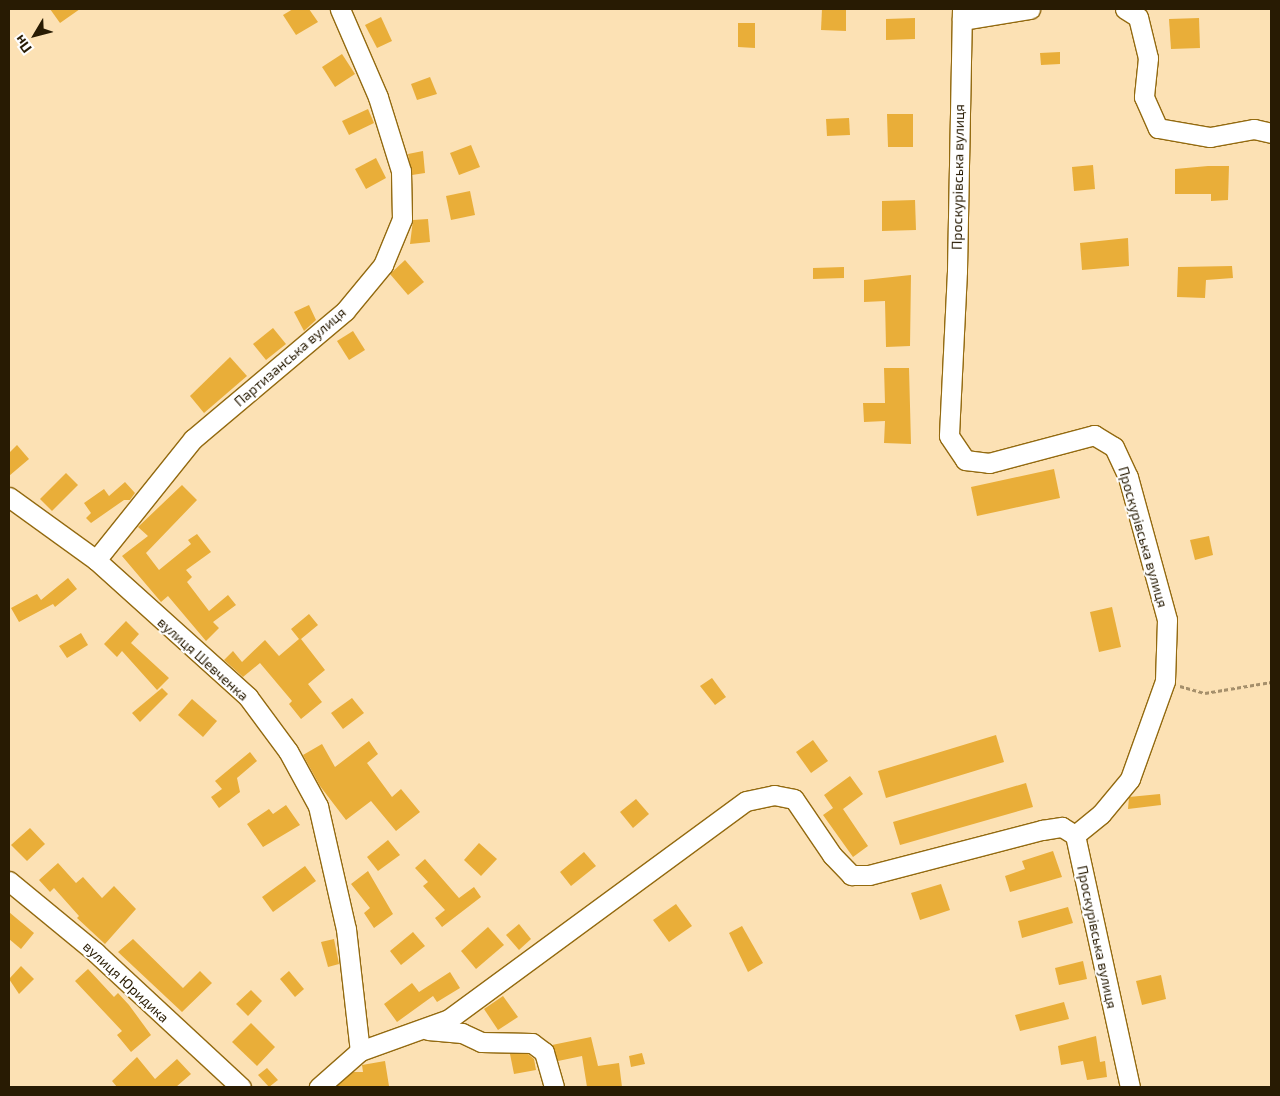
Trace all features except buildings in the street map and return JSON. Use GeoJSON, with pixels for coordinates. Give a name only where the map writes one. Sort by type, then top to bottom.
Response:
{"type":"FeatureCollection","features":[{"type":"Feature","properties":{"kind":"street","name":"Партизанська вулиця"},"geometry":{"type":"LineString","coordinates":[[96,560],[193,439],[346,311],[383,265],[402,219],[401,171],[378,97],[340,9]]}},
{"type":"Feature","properties":{"kind":"street"},"geometry":{"type":"LineString","coordinates":[[962,14],[1030,9]]}},
{"type":"Feature","properties":{"kind":"street"},"geometry":{"type":"LineString","coordinates":[[1133,11],[1148,58],[1144,97],[1158,128],[1210,137],[1254,129],[1271,133]]}},
{"type":"Feature","properties":{"kind":"street","name":"Проскурівська вулиця"},"geometry":{"type":"LineString","coordinates":[[962,14],[949,436],[965,460],[989,463],[1094,434],[1114,447],[1128,477],[1167,620],[1164,681],[1130,779],[1102,814],[1075,835],[1130,1087]]}},
{"type":"Feature","properties":{"kind":"street","name":"вулиця Шевченка"},"geometry":{"type":"LineString","coordinates":[[9,497],[96,560],[248,697],[288,751],[314,798],[327,834],[346,929],[360,1051]]}},
{"type":"Feature","properties":{"kind":"street"},"geometry":{"type":"LineString","coordinates":[[319,1087],[360,1051],[427,1030],[449,1019],[746,801],[774,795],[794,799],[832,855],[852,875],[869,875],[1042,830],[1062,827],[1075,835]]}},
{"type":"Feature","properties":{"kind":"street","name":"вулиця Юридика"},"geometry":{"type":"LineString","coordinates":[[9,881],[95,952],[241,1087]]}},
{"type":"Feature","properties":{"kind":"street"},"geometry":{"type":"LineString","coordinates":[[427,1030],[462,1033],[481,1042],[532,1043],[544,1052],[554,1087]]}},
{"type":"Feature","properties":{"kind":"path"},"geometry":{"type":"LineString","coordinates":[[1164,681],[1205,693],[1271,682]]}}]}
